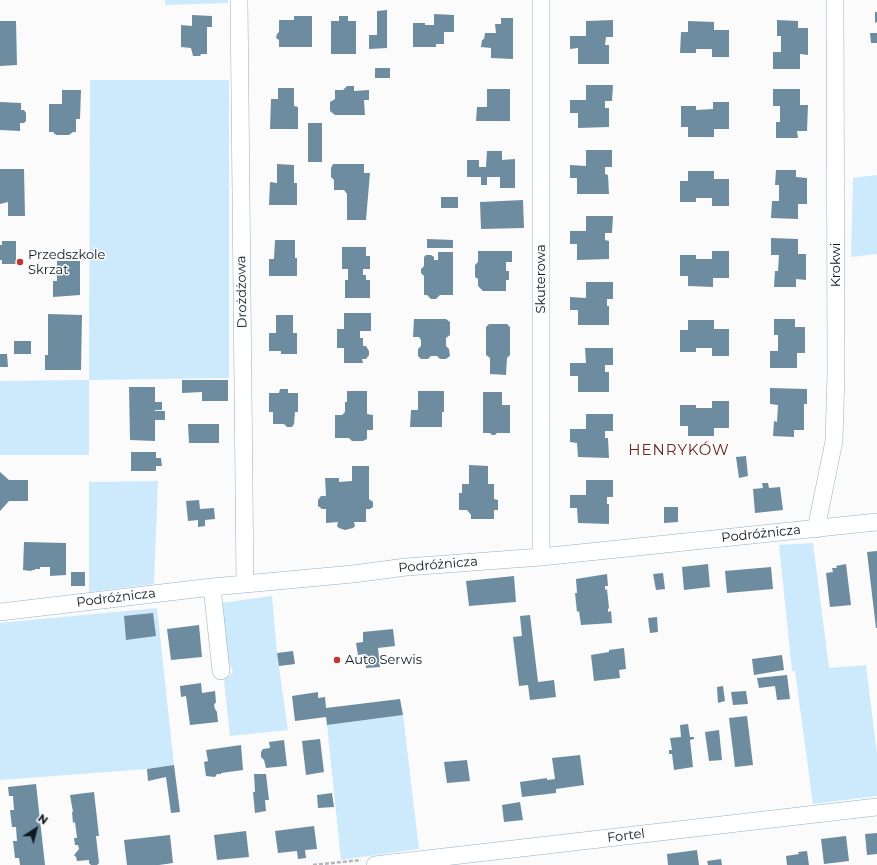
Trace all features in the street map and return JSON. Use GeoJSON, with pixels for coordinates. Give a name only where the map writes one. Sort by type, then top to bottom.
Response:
{"type":"FeatureCollection","features":[{"type":"Feature","properties":{"kind":"street","name":"Drożdżowa"},"geometry":{"type":"LineString","coordinates":[[239,0],[245,584]]}},
{"type":"Feature","properties":{"kind":"street","name":"Skuterowa"},"geometry":{"type":"LineString","coordinates":[[541,0],[541,557]]}},
{"type":"Feature","properties":{"kind":"street","name":"Krokwi"},"geometry":{"type":"LineString","coordinates":[[816,529],[834,441],[836,374],[835,0]]}},
{"type":"Feature","properties":{"kind":"street","name":"Podróżnicza"},"geometry":{"type":"LineString","coordinates":[[0,612],[212,587],[353,574],[406,567],[541,557],[877,522]]}},
{"type":"Feature","properties":{"kind":"street"},"geometry":{"type":"LineString","coordinates":[[212,587],[221,671]]}},
{"type":"Feature","properties":{"kind":"street","name":"Fortel"},"geometry":{"type":"LineString","coordinates":[[374,865],[877,807]]}},
{"type":"Feature","properties":{"kind":"shaded area"},"geometry":{"type":"Polygon","coordinates":[[[165,0],[228,0],[228,3],[165,5],[165,0]]]}},
{"type":"Feature","properties":{"kind":"shaded area"},"geometry":{"type":"Polygon","coordinates":[[[90,80],[229,80],[229,378],[89,380],[90,80]]]}},
{"type":"Feature","properties":{"kind":"shaded area"},"geometry":{"type":"Polygon","coordinates":[[[877,175],[877,254],[851,257],[853,178],[877,175]]]}},
{"type":"Feature","properties":{"kind":"shaded area"},"geometry":{"type":"Polygon","coordinates":[[[89,380],[89,455],[0,455],[0,381],[89,380]]]}},
{"type":"Feature","properties":{"kind":"shaded area"},"geometry":{"type":"Polygon","coordinates":[[[158,481],[154,584],[89,592],[89,482],[158,481]]]}},
{"type":"Feature","properties":{"kind":"shaded area"},"geometry":{"type":"Polygon","coordinates":[[[813,543],[829,668],[866,665],[877,754],[877,796],[813,804],[795,671],[792,671],[779,545],[813,543]]]}},
{"type":"Feature","properties":{"kind":"shaded area"},"geometry":{"type":"Polygon","coordinates":[[[272,596],[277,653],[288,730],[230,736],[224,681],[233,672],[226,656],[221,603],[272,596]]]}},
{"type":"Feature","properties":{"kind":"shaded area"},"geometry":{"type":"Polygon","coordinates":[[[157,608],[174,765],[147,769],[0,780],[0,623],[157,608]]]}},
{"type":"Feature","properties":{"kind":"shaded area"},"geometry":{"type":"Polygon","coordinates":[[[403,715],[419,849],[341,860],[327,725],[403,715]]]}},
{"type":"Feature","properties":{"kind":"building"},"geometry":{"type":"Polygon","coordinates":[[[387,10],[387,48],[369,49],[369,35],[377,35],[377,11],[387,10]]]}},
{"type":"Feature","properties":{"kind":"building"},"geometry":{"type":"Polygon","coordinates":[[[875,12],[877,12],[877,22],[875,23],[875,12]]]}},
{"type":"Feature","properties":{"kind":"building"},"geometry":{"type":"Polygon","coordinates":[[[434,14],[454,15],[454,32],[444,32],[444,44],[436,44],[436,47],[413,47],[413,23],[434,25],[434,14]]]}},
{"type":"Feature","properties":{"kind":"building"},"geometry":{"type":"Polygon","coordinates":[[[192,15],[212,16],[212,27],[207,27],[207,54],[193,56],[191,48],[181,47],[181,25],[192,26],[192,15]]]}},
{"type":"Feature","properties":{"kind":"building"},"geometry":{"type":"Polygon","coordinates":[[[294,16],[312,16],[312,47],[279,47],[279,40],[276,38],[279,32],[279,20],[294,20],[294,16]]]}},
{"type":"Feature","properties":{"kind":"building"},"geometry":{"type":"Polygon","coordinates":[[[339,16],[348,16],[348,21],[356,21],[356,54],[331,54],[331,21],[339,21],[339,16]]]}},
{"type":"Feature","properties":{"kind":"building"},"geometry":{"type":"Polygon","coordinates":[[[501,18],[513,18],[513,59],[491,58],[491,48],[481,47],[485,33],[496,33],[495,24],[501,24],[501,18]]]}},
{"type":"Feature","properties":{"kind":"building"},"geometry":{"type":"Polygon","coordinates":[[[613,20],[613,37],[606,37],[605,45],[609,45],[609,64],[578,64],[578,48],[570,49],[570,36],[586,36],[586,21],[613,20]]]}},
{"type":"Feature","properties":{"kind":"building"},"geometry":{"type":"Polygon","coordinates":[[[777,20],[798,21],[798,28],[808,28],[808,55],[800,54],[800,69],[773,69],[773,52],[781,52],[781,36],[777,36],[777,20]]]}},
{"type":"Feature","properties":{"kind":"building"},"geometry":{"type":"Polygon","coordinates":[[[0,21],[16,21],[17,65],[0,66],[0,21]]]}},
{"type":"Feature","properties":{"kind":"building"},"geometry":{"type":"Polygon","coordinates":[[[688,21],[714,22],[714,30],[729,30],[729,57],[712,57],[712,49],[696,49],[696,53],[680,53],[681,32],[688,32],[688,21]]]}},
{"type":"Feature","properties":{"kind":"building"},"geometry":{"type":"Polygon","coordinates":[[[870,33],[877,33],[877,43],[871,43],[870,33]]]}},
{"type":"Feature","properties":{"kind":"building"},"geometry":{"type":"Polygon","coordinates":[[[375,68],[390,68],[390,78],[375,78],[375,68]]]}},
{"type":"Feature","properties":{"kind":"building"},"geometry":{"type":"Polygon","coordinates":[[[586,85],[613,85],[612,101],[605,101],[605,108],[609,108],[609,127],[578,128],[578,113],[570,113],[570,100],[586,100],[586,85]]]}},
{"type":"Feature","properties":{"kind":"building"},"geometry":{"type":"Polygon","coordinates":[[[347,86],[354,86],[354,91],[369,90],[369,100],[364,100],[365,115],[335,115],[330,111],[330,102],[335,99],[335,90],[343,90],[347,86]]]}},
{"type":"Feature","properties":{"kind":"building"},"geometry":{"type":"Polygon","coordinates":[[[278,88],[294,88],[294,106],[298,107],[298,129],[270,129],[271,99],[278,99],[278,88]]]}},
{"type":"Feature","properties":{"kind":"building"},"geometry":{"type":"Polygon","coordinates":[[[487,89],[510,89],[510,121],[476,121],[477,107],[487,107],[487,89]]]}},
{"type":"Feature","properties":{"kind":"building"},"geometry":{"type":"Polygon","coordinates":[[[773,89],[800,89],[800,105],[808,105],[807,131],[797,131],[798,138],[776,138],[776,122],[780,122],[780,106],[773,106],[773,89]]]}},
{"type":"Feature","properties":{"kind":"building"},"geometry":{"type":"Polygon","coordinates":[[[62,90],[81,90],[80,119],[76,119],[76,132],[69,135],[56,135],[53,132],[49,132],[49,104],[62,104],[62,90]]]}},
{"type":"Feature","properties":{"kind":"building"},"geometry":{"type":"Polygon","coordinates":[[[0,102],[21,103],[21,110],[24,110],[26,113],[26,121],[24,123],[20,123],[20,131],[0,130],[0,102]]]}},
{"type":"Feature","properties":{"kind":"building"},"geometry":{"type":"Polygon","coordinates":[[[713,102],[729,102],[729,129],[714,129],[714,137],[688,137],[688,127],[681,127],[681,106],[696,106],[696,110],[713,109],[713,102]]]}},
{"type":"Feature","properties":{"kind":"building"},"geometry":{"type":"Polygon","coordinates":[[[308,123],[322,123],[322,162],[308,162],[308,123]]]}},
{"type":"Feature","properties":{"kind":"building"},"geometry":{"type":"Polygon","coordinates":[[[586,150],[612,150],[612,167],[605,167],[605,174],[608,175],[609,194],[577,194],[577,178],[570,178],[570,165],[586,166],[586,150]]]}},
{"type":"Feature","properties":{"kind":"building"},"geometry":{"type":"Polygon","coordinates":[[[487,151],[502,151],[502,160],[515,159],[515,188],[500,188],[500,177],[487,177],[487,185],[481,185],[481,177],[467,177],[467,160],[479,160],[479,167],[486,167],[487,151]]]}},
{"type":"Feature","properties":{"kind":"building"},"geometry":{"type":"Polygon","coordinates":[[[277,164],[294,165],[294,183],[297,183],[297,205],[269,205],[270,182],[277,183],[277,164]]]}},
{"type":"Feature","properties":{"kind":"building"},"geometry":{"type":"Polygon","coordinates":[[[333,164],[364,164],[364,173],[370,173],[366,220],[347,220],[347,194],[344,190],[334,190],[334,180],[331,177],[331,168],[333,164]]]}},
{"type":"Feature","properties":{"kind":"building"},"geometry":{"type":"Polygon","coordinates":[[[0,169],[24,169],[25,216],[8,216],[8,202],[0,204],[0,169]]]}},
{"type":"Feature","properties":{"kind":"building"},"geometry":{"type":"Polygon","coordinates":[[[776,170],[796,170],[796,177],[807,178],[807,204],[798,204],[798,219],[771,218],[772,201],[779,201],[779,185],[775,185],[776,170]]]}},
{"type":"Feature","properties":{"kind":"building"},"geometry":{"type":"Polygon","coordinates":[[[688,171],[714,171],[714,179],[729,179],[729,206],[712,206],[712,198],[696,198],[696,202],[680,202],[680,181],[688,181],[688,171]]]}},
{"type":"Feature","properties":{"kind":"building"},"geometry":{"type":"Polygon","coordinates":[[[441,197],[458,197],[458,208],[441,208],[441,197]]]}},
{"type":"Feature","properties":{"kind":"building"},"geometry":{"type":"Polygon","coordinates":[[[523,200],[524,228],[481,229],[480,202],[523,200]]]}},
{"type":"Feature","properties":{"kind":"building"},"geometry":{"type":"Polygon","coordinates":[[[586,216],[613,216],[612,233],[605,233],[605,240],[609,241],[609,259],[577,260],[577,244],[570,244],[570,231],[586,231],[586,216]]]}},
{"type":"Feature","properties":{"kind":"building"},"geometry":{"type":"Polygon","coordinates":[[[771,238],[798,239],[798,254],[806,254],[806,280],[796,279],[796,287],[774,287],[775,271],[778,271],[779,255],[771,255],[771,238]]]}},
{"type":"Feature","properties":{"kind":"building"},"geometry":{"type":"Polygon","coordinates":[[[427,239],[453,240],[453,248],[427,248],[427,239]]]}},
{"type":"Feature","properties":{"kind":"building"},"geometry":{"type":"Polygon","coordinates":[[[275,240],[295,240],[297,276],[269,276],[269,259],[274,259],[275,240]]]}},
{"type":"Feature","properties":{"kind":"building","name":"Przedszkole Skrzat"},"geometry":{"type":"Polygon","coordinates":[[[2,241],[16,241],[16,264],[2,264],[2,260],[0,260],[0,245],[2,245],[2,241]]]}},
{"type":"Feature","properties":{"kind":"building"},"geometry":{"type":"Polygon","coordinates":[[[342,247],[366,247],[366,256],[370,256],[370,269],[363,269],[363,275],[366,275],[366,280],[370,280],[370,298],[345,298],[345,280],[348,280],[348,269],[342,269],[342,247]]]}},
{"type":"Feature","properties":{"kind":"building"},"geometry":{"type":"Polygon","coordinates":[[[478,251],[512,251],[512,262],[506,262],[506,271],[509,271],[509,280],[506,280],[506,291],[483,291],[478,286],[478,279],[475,277],[475,265],[478,262],[478,251]]]}},
{"type":"Feature","properties":{"kind":"building"},"geometry":{"type":"Polygon","coordinates":[[[712,251],[729,251],[729,278],[713,278],[713,287],[688,286],[688,276],[680,276],[680,255],[696,255],[696,259],[712,259],[712,251]]]}},
{"type":"Feature","properties":{"kind":"building"},"geometry":{"type":"Polygon","coordinates":[[[438,252],[453,252],[453,295],[440,295],[436,299],[431,299],[427,295],[424,295],[424,276],[421,273],[421,269],[424,266],[424,257],[426,255],[431,255],[434,257],[434,260],[438,260],[438,252]]]}},
{"type":"Feature","properties":{"kind":"building"},"geometry":{"type":"Polygon","coordinates":[[[57,261],[80,261],[80,295],[53,297],[53,281],[57,281],[57,261]]]}},
{"type":"Feature","properties":{"kind":"building"},"geometry":{"type":"Polygon","coordinates":[[[586,282],[613,282],[613,299],[607,299],[607,306],[609,306],[609,325],[578,325],[578,310],[570,310],[570,297],[586,298],[586,282]]]}},
{"type":"Feature","properties":{"kind":"building"},"geometry":{"type":"Polygon","coordinates":[[[344,313],[371,313],[371,331],[360,331],[360,338],[363,338],[363,346],[366,346],[369,351],[369,355],[366,359],[362,359],[363,363],[344,363],[344,348],[337,348],[337,329],[344,329],[344,313]]]}},
{"type":"Feature","properties":{"kind":"building"},"geometry":{"type":"Polygon","coordinates":[[[48,314],[82,315],[81,370],[45,370],[45,355],[48,355],[48,314]]]}},
{"type":"Feature","properties":{"kind":"building"},"geometry":{"type":"Polygon","coordinates":[[[276,315],[293,315],[293,333],[297,333],[297,354],[281,354],[281,351],[269,351],[269,333],[276,333],[276,315]]]}},
{"type":"Feature","properties":{"kind":"building"},"geometry":{"type":"Polygon","coordinates":[[[414,319],[446,319],[450,322],[450,335],[446,338],[446,346],[449,349],[450,356],[446,359],[431,356],[428,359],[421,359],[418,356],[418,349],[421,346],[421,340],[419,337],[413,337],[414,319]]]}},
{"type":"Feature","properties":{"kind":"building"},"geometry":{"type":"Polygon","coordinates":[[[774,319],[795,319],[795,327],[805,327],[805,353],[797,353],[797,368],[770,368],[770,351],[778,351],[778,335],[774,335],[774,319]]]}},
{"type":"Feature","properties":{"kind":"building"},"geometry":{"type":"Polygon","coordinates":[[[688,320],[714,320],[714,329],[729,329],[729,356],[712,356],[712,348],[696,348],[696,352],[680,352],[680,330],[688,330],[688,320]]]}},
{"type":"Feature","properties":{"kind":"building"},"geometry":{"type":"Polygon","coordinates":[[[489,324],[507,324],[510,327],[510,355],[507,358],[506,375],[490,374],[490,358],[486,355],[486,327],[489,324]]]}},
{"type":"Feature","properties":{"kind":"building"},"geometry":{"type":"Polygon","coordinates":[[[14,341],[31,341],[31,354],[14,354],[14,341]]]}},
{"type":"Feature","properties":{"kind":"building"},"geometry":{"type":"Polygon","coordinates":[[[585,348],[613,348],[613,365],[605,365],[605,372],[609,372],[609,392],[578,392],[578,376],[570,376],[570,363],[586,363],[585,348]]]}},
{"type":"Feature","properties":{"kind":"building"},"geometry":{"type":"Polygon","coordinates":[[[0,354],[7,354],[8,367],[0,367],[0,354]]]}},
{"type":"Feature","properties":{"kind":"building"},"geometry":{"type":"Polygon","coordinates":[[[182,380],[228,380],[228,401],[202,401],[202,392],[182,393],[182,380]]]}},
{"type":"Feature","properties":{"kind":"building"},"geometry":{"type":"Polygon","coordinates":[[[129,387],[155,387],[155,402],[162,402],[162,410],[155,411],[165,411],[165,420],[155,420],[155,441],[130,440],[129,387]]]}},
{"type":"Feature","properties":{"kind":"building"},"geometry":{"type":"Polygon","coordinates":[[[770,388],[807,389],[807,404],[804,404],[804,430],[794,430],[794,437],[773,436],[774,421],[777,422],[778,405],[770,404],[770,388]]]}},
{"type":"Feature","properties":{"kind":"building"},"geometry":{"type":"Polygon","coordinates":[[[280,389],[288,389],[288,393],[298,393],[298,412],[295,412],[294,424],[292,427],[287,427],[284,424],[273,424],[273,412],[269,412],[269,393],[279,393],[280,389]]]}},
{"type":"Feature","properties":{"kind":"building"},"geometry":{"type":"Polygon","coordinates":[[[347,391],[367,391],[367,414],[373,415],[373,430],[367,430],[367,439],[363,441],[352,441],[349,438],[335,438],[335,415],[342,415],[345,412],[347,391]]]}},
{"type":"Feature","properties":{"kind":"building"},"geometry":{"type":"Polygon","coordinates":[[[418,391],[444,391],[442,427],[410,427],[411,410],[418,410],[418,391]]]}},
{"type":"Feature","properties":{"kind":"building"},"geometry":{"type":"Polygon","coordinates":[[[483,392],[502,392],[502,405],[510,405],[510,433],[497,433],[492,435],[490,433],[483,433],[483,392]]]}},
{"type":"Feature","properties":{"kind":"building"},"geometry":{"type":"Polygon","coordinates":[[[712,401],[729,401],[729,428],[714,428],[714,436],[688,436],[688,426],[680,426],[680,405],[696,405],[696,408],[712,408],[712,401]]]}},
{"type":"Feature","properties":{"kind":"building"},"geometry":{"type":"Polygon","coordinates":[[[586,414],[613,414],[613,431],[605,431],[605,438],[608,438],[609,458],[578,457],[577,443],[570,442],[570,429],[586,429],[586,414]]]}},
{"type":"Feature","properties":{"kind":"building"},"geometry":{"type":"Polygon","coordinates":[[[188,424],[219,424],[219,443],[189,443],[188,424]]]}},
{"type":"Feature","properties":{"kind":"building"},"geometry":{"type":"Polygon","coordinates":[[[131,452],[156,452],[156,458],[161,458],[162,466],[156,466],[156,471],[131,471],[131,452]]]}},
{"type":"Feature","properties":{"kind":"building"},"geometry":{"type":"Polygon","coordinates":[[[746,456],[748,476],[739,478],[736,457],[746,456]]]}},
{"type":"Feature","properties":{"kind":"building"},"geometry":{"type":"Polygon","coordinates":[[[469,465],[488,466],[488,484],[494,484],[494,499],[498,500],[498,510],[494,510],[494,519],[471,519],[471,515],[467,510],[459,510],[459,493],[462,493],[462,484],[469,484],[469,465]]]}},
{"type":"Feature","properties":{"kind":"building"},"geometry":{"type":"Polygon","coordinates":[[[352,466],[369,466],[369,499],[373,502],[373,507],[366,509],[366,522],[354,522],[355,526],[353,528],[345,530],[337,526],[338,522],[326,523],[326,509],[322,509],[318,506],[318,500],[321,496],[326,496],[325,478],[339,478],[339,482],[352,481],[352,466]]]}},
{"type":"Feature","properties":{"kind":"building"},"geometry":{"type":"Polygon","coordinates":[[[0,472],[9,480],[28,480],[28,501],[9,501],[0,511],[0,472]]]}},
{"type":"Feature","properties":{"kind":"building"},"geometry":{"type":"Polygon","coordinates":[[[586,480],[613,480],[613,497],[607,497],[607,504],[609,504],[609,524],[578,523],[577,508],[570,508],[570,495],[586,495],[586,480]]]}},
{"type":"Feature","properties":{"kind":"building"},"geometry":{"type":"Polygon","coordinates":[[[762,483],[768,483],[769,488],[780,487],[783,510],[755,513],[753,489],[763,488],[762,483]]]}},
{"type":"Feature","properties":{"kind":"building"},"geometry":{"type":"Polygon","coordinates":[[[199,500],[200,509],[214,508],[215,519],[205,520],[205,526],[198,527],[198,520],[188,521],[186,501],[199,500]]]}},
{"type":"Feature","properties":{"kind":"building"},"geometry":{"type":"Polygon","coordinates":[[[664,507],[678,507],[678,522],[664,523],[664,507]]]}},
{"type":"Feature","properties":{"kind":"building"},"geometry":{"type":"Polygon","coordinates":[[[24,542],[66,543],[66,575],[50,576],[50,567],[40,567],[40,569],[31,571],[23,570],[24,542]]]}},
{"type":"Feature","properties":{"kind":"building"},"geometry":{"type":"Polygon","coordinates":[[[877,551],[877,628],[876,628],[867,552],[877,551]]]}},
{"type":"Feature","properties":{"kind":"building"},"geometry":{"type":"Polygon","coordinates":[[[708,564],[710,587],[684,590],[682,567],[708,564]]]}},
{"type":"Feature","properties":{"kind":"building"},"geometry":{"type":"Polygon","coordinates":[[[846,564],[851,605],[830,607],[826,573],[833,572],[832,568],[837,568],[836,566],[846,564]]]}},
{"type":"Feature","properties":{"kind":"building"},"geometry":{"type":"Polygon","coordinates":[[[771,567],[773,589],[727,593],[725,571],[771,567]]]}},
{"type":"Feature","properties":{"kind":"building"},"geometry":{"type":"Polygon","coordinates":[[[71,572],[85,572],[85,586],[71,586],[71,572]]]}},
{"type":"Feature","properties":{"kind":"building"},"geometry":{"type":"Polygon","coordinates":[[[663,573],[665,589],[656,590],[653,574],[663,573]]]}},
{"type":"Feature","properties":{"kind":"building"},"geometry":{"type":"Polygon","coordinates":[[[607,574],[608,586],[605,586],[605,590],[607,589],[608,612],[611,611],[612,623],[581,625],[579,611],[577,612],[575,593],[577,593],[576,579],[607,574]]]}},
{"type":"Feature","properties":{"kind":"building"},"geometry":{"type":"Polygon","coordinates":[[[514,576],[516,602],[469,606],[466,581],[514,576]]]}},
{"type":"Feature","properties":{"kind":"building"},"geometry":{"type":"Polygon","coordinates":[[[153,613],[156,636],[126,640],[124,616],[153,613]]]}},
{"type":"Feature","properties":{"kind":"building"},"geometry":{"type":"Polygon","coordinates":[[[530,615],[538,682],[554,680],[556,697],[530,700],[528,685],[519,686],[513,637],[522,636],[520,616],[530,615]]]}},
{"type":"Feature","properties":{"kind":"building"},"geometry":{"type":"Polygon","coordinates":[[[657,617],[658,632],[650,633],[648,618],[657,617]]]}},
{"type":"Feature","properties":{"kind":"building"},"geometry":{"type":"Polygon","coordinates":[[[199,625],[202,657],[171,660],[167,629],[199,625]]]}},
{"type":"Feature","properties":{"kind":"building"},"geometry":{"type":"Polygon","coordinates":[[[393,629],[395,646],[378,648],[380,667],[366,668],[365,654],[358,655],[356,643],[363,642],[363,632],[393,629]]]}},
{"type":"Feature","properties":{"kind":"building"},"geometry":{"type":"Polygon","coordinates":[[[624,648],[626,669],[619,670],[620,678],[594,681],[591,655],[624,648]]]}},
{"type":"Feature","properties":{"kind":"building"},"geometry":{"type":"Polygon","coordinates":[[[293,651],[295,664],[279,666],[277,653],[293,651]]]}},
{"type":"Feature","properties":{"kind":"building"},"geometry":{"type":"Polygon","coordinates":[[[782,655],[784,670],[754,675],[752,659],[782,655]]]}},
{"type":"Feature","properties":{"kind":"building"},"geometry":{"type":"Polygon","coordinates":[[[787,675],[790,699],[777,700],[775,686],[759,688],[757,678],[787,675]]]}},
{"type":"Feature","properties":{"kind":"building"},"geometry":{"type":"Polygon","coordinates":[[[201,683],[202,693],[215,691],[216,702],[214,705],[217,712],[218,722],[190,725],[186,696],[181,697],[180,686],[201,683]]]}},
{"type":"Feature","properties":{"kind":"building"},"geometry":{"type":"Polygon","coordinates":[[[723,686],[725,701],[718,703],[717,687],[723,686]]]}},
{"type":"Feature","properties":{"kind":"building"},"geometry":{"type":"Polygon","coordinates":[[[746,691],[748,704],[733,705],[731,692],[746,691]]]}},
{"type":"Feature","properties":{"kind":"building"},"geometry":{"type":"Polygon","coordinates":[[[318,692],[318,698],[325,697],[326,708],[400,699],[403,715],[327,725],[326,717],[295,721],[292,696],[318,692]]]}},
{"type":"Feature","properties":{"kind":"building"},"geometry":{"type":"Polygon","coordinates":[[[747,716],[753,765],[735,767],[729,718],[747,716]]]}},
{"type":"Feature","properties":{"kind":"building"},"geometry":{"type":"Polygon","coordinates":[[[688,724],[690,737],[694,737],[694,739],[690,740],[693,767],[674,770],[672,754],[669,754],[669,750],[672,750],[670,738],[681,737],[680,725],[688,724]]]}},
{"type":"Feature","properties":{"kind":"building"},"geometry":{"type":"Polygon","coordinates":[[[719,730],[722,760],[709,761],[705,732],[719,730]]]}},
{"type":"Feature","properties":{"kind":"building"},"geometry":{"type":"Polygon","coordinates":[[[320,739],[324,772],[306,775],[302,741],[320,739]]]}},
{"type":"Feature","properties":{"kind":"building"},"geometry":{"type":"Polygon","coordinates":[[[284,740],[287,766],[266,768],[264,760],[261,757],[261,752],[263,749],[270,748],[269,742],[284,740]]]}},
{"type":"Feature","properties":{"kind":"building"},"geometry":{"type":"Polygon","coordinates":[[[241,745],[243,770],[217,774],[215,777],[206,776],[204,762],[208,761],[206,750],[241,745]]]}},
{"type":"Feature","properties":{"kind":"building"},"geometry":{"type":"Polygon","coordinates":[[[580,755],[584,785],[556,789],[556,793],[522,797],[520,782],[547,778],[547,780],[555,779],[552,758],[580,755]]]}},
{"type":"Feature","properties":{"kind":"building"},"geometry":{"type":"Polygon","coordinates":[[[467,760],[470,781],[447,783],[444,762],[467,760]]]}},
{"type":"Feature","properties":{"kind":"building"},"geometry":{"type":"Polygon","coordinates":[[[174,765],[180,812],[171,813],[166,777],[148,781],[147,769],[174,765]]]}},
{"type":"Feature","properties":{"kind":"building"},"geometry":{"type":"Polygon","coordinates":[[[254,774],[266,774],[269,800],[265,800],[266,811],[255,813],[253,792],[255,792],[254,774]]]}},
{"type":"Feature","properties":{"kind":"building"},"geometry":{"type":"Polygon","coordinates":[[[36,784],[45,865],[20,865],[19,858],[15,858],[13,841],[17,841],[16,827],[12,827],[10,810],[14,810],[13,796],[9,796],[8,787],[36,784]]]}},
{"type":"Feature","properties":{"kind":"building"},"geometry":{"type":"Polygon","coordinates":[[[94,792],[99,836],[96,836],[99,863],[97,865],[91,865],[89,860],[77,861],[74,855],[79,849],[78,845],[75,845],[74,838],[77,838],[75,822],[73,823],[70,795],[94,792]]]}},
{"type":"Feature","properties":{"kind":"building"},"geometry":{"type":"Polygon","coordinates":[[[332,793],[334,807],[318,808],[317,795],[332,793]]]}},
{"type":"Feature","properties":{"kind":"building"},"geometry":{"type":"Polygon","coordinates":[[[520,802],[523,820],[504,822],[502,805],[520,802]]]}},
{"type":"Feature","properties":{"kind":"building"},"geometry":{"type":"Polygon","coordinates":[[[314,826],[317,849],[305,850],[306,858],[298,859],[297,851],[278,853],[275,831],[314,826]]]}},
{"type":"Feature","properties":{"kind":"building"},"geometry":{"type":"Polygon","coordinates":[[[246,831],[249,857],[217,860],[214,835],[246,831]]]}},
{"type":"Feature","properties":{"kind":"building"},"geometry":{"type":"Polygon","coordinates":[[[877,833],[877,854],[867,855],[865,834],[877,833]]]}},
{"type":"Feature","properties":{"kind":"building"},"geometry":{"type":"Polygon","coordinates":[[[170,835],[173,863],[159,865],[127,865],[124,840],[170,835]]]}},
{"type":"Feature","properties":{"kind":"building"},"geometry":{"type":"Polygon","coordinates":[[[846,836],[849,861],[824,864],[821,839],[846,836]]]}},
{"type":"Feature","properties":{"kind":"building"},"geometry":{"type":"Polygon","coordinates":[[[697,850],[699,865],[668,865],[667,854],[697,850]]]}},
{"type":"Feature","properties":{"kind":"building"},"geometry":{"type":"Polygon","coordinates":[[[807,851],[809,865],[787,865],[786,856],[807,851]]]}},
{"type":"Feature","properties":{"kind":"building"},"geometry":{"type":"Polygon","coordinates":[[[721,859],[722,865],[708,865],[707,861],[721,859]]]}},
{"type":"Feature","properties":{"kind":"place","name":"Przedszkole Skrzat"},"geometry":{"type":"Point","coordinates":[20,262]}},
{"type":"Feature","properties":{"kind":"place","name":"Auto Serwis"},"geometry":{"type":"Point","coordinates":[337,660]}},
{"type":"Feature","properties":{"kind":"district","name":"HENRYKÓW"},"geometry":{"type":"Point","coordinates":[679,451]}}]}
